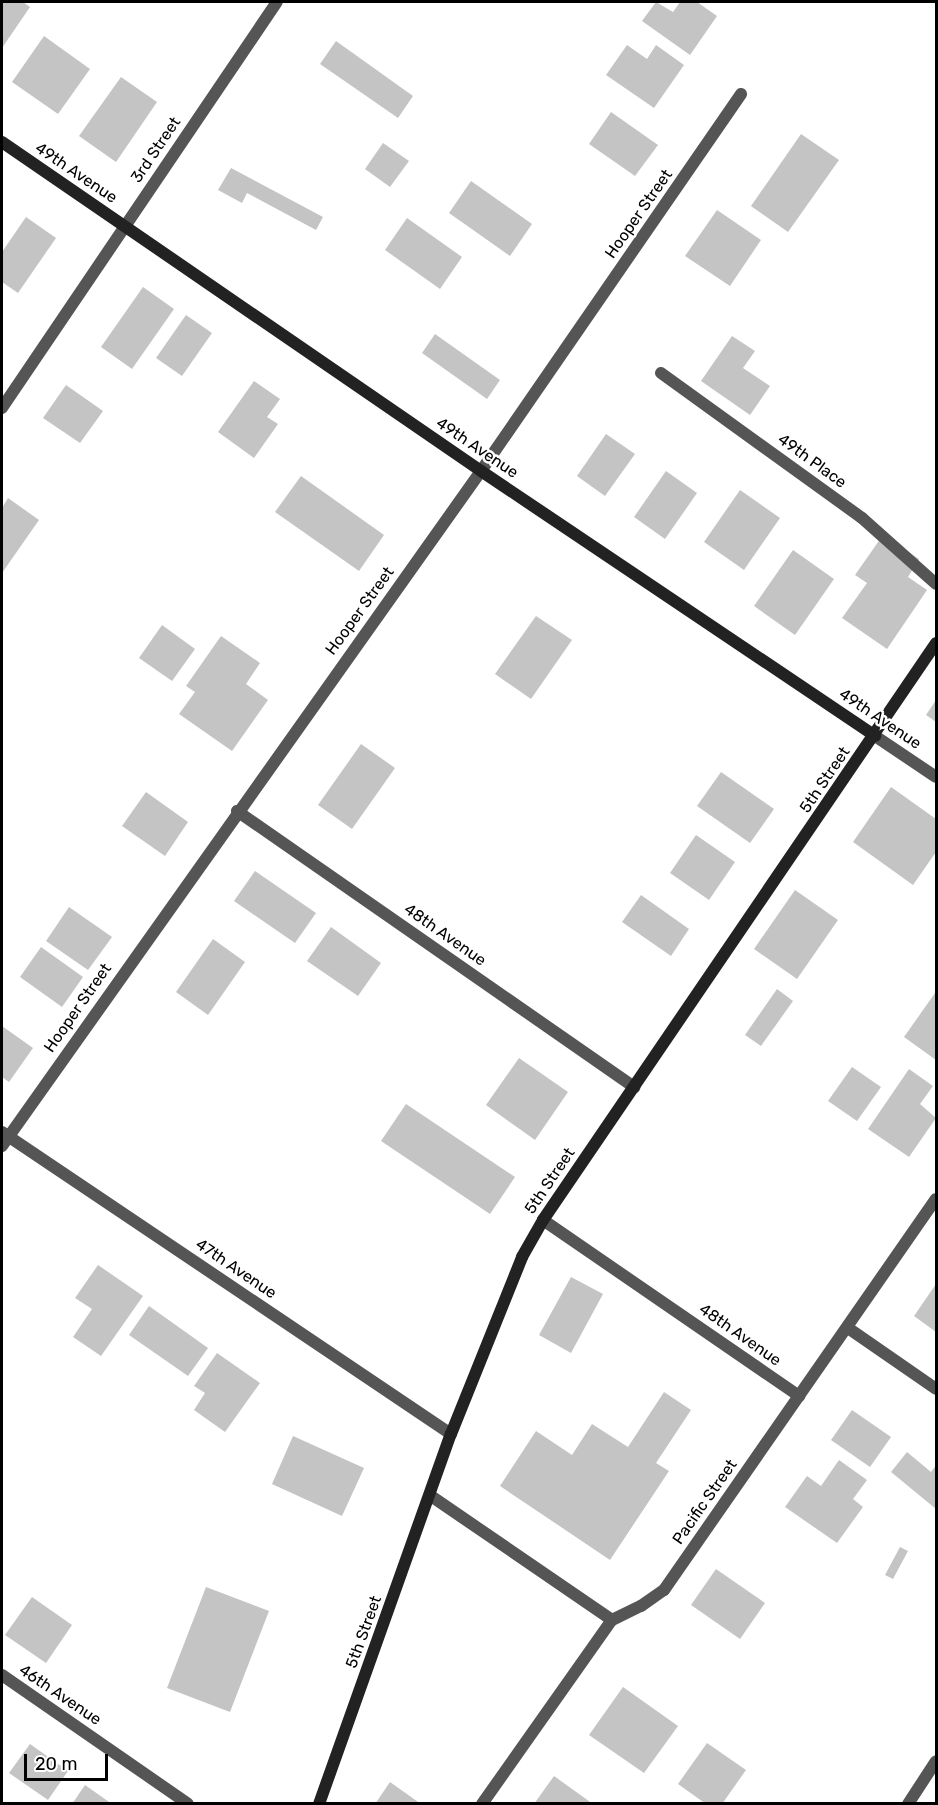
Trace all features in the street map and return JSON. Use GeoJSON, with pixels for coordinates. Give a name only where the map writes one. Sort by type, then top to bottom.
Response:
{"type":"FeatureCollection","features":[{"type":"Feature","properties":{"kind":"street","name":"3rd Street"},"geometry":{"type":"LineString","coordinates":[[2,408],[277,2]]}},
{"type":"Feature","properties":{"kind":"street","name":"Hooper Street"},"geometry":{"type":"LineString","coordinates":[[4,1138],[481,471],[741,94]]}},
{"type":"Feature","properties":{"kind":"street","name":"49th Avenue"},"geometry":{"type":"LineString","coordinates":[[2,142],[481,471],[936,777]]}},
{"type":"Feature","properties":{"kind":"street","name":"49th Place"},"geometry":{"type":"LineString","coordinates":[[661,373],[862,518],[936,584]]}},
{"type":"Feature","properties":{"kind":"street","name":"5th Street"},"geometry":{"type":"LineString","coordinates":[[319,1803],[431,1496],[451,1434],[522,1257],[543,1220],[875,736],[936,643]]}},
{"type":"Feature","properties":{"kind":"street","name":"48th Avenue"},"geometry":{"type":"LineString","coordinates":[[237,811],[634,1087]]}},
{"type":"Feature","properties":{"kind":"street","name":"47th Avenue"},"geometry":{"type":"LineString","coordinates":[[4,1138],[451,1434]]}},
{"type":"Feature","properties":{"kind":"street","name":"Pacific Street"},"geometry":{"type":"LineString","coordinates":[[482,1803],[612,1620],[641,1606],[664,1590],[936,1199]]}},
{"type":"Feature","properties":{"kind":"street","name":"48th Avenue"},"geometry":{"type":"LineString","coordinates":[[543,1220],[799,1396]]}},
{"type":"Feature","properties":{"kind":"street"},"geometry":{"type":"LineString","coordinates":[[848,1328],[936,1389]]}},
{"type":"Feature","properties":{"kind":"street"},"geometry":{"type":"LineString","coordinates":[[431,1496],[612,1620]]}},
{"type":"Feature","properties":{"kind":"street","name":"46th Avenue"},"geometry":{"type":"LineString","coordinates":[[2,1675],[188,1803]]}},
{"type":"Feature","properties":{"kind":"street"},"geometry":{"type":"LineString","coordinates":[[908,1803],[936,1761]]}},
{"type":"Feature","properties":{"kind":"building"},"geometry":{"type":"Polygon","coordinates":[[[2,2],[23,2],[30,7],[2,48],[2,2]]]}},
{"type":"Feature","properties":{"kind":"building"},"geometry":{"type":"Polygon","coordinates":[[[656,2],[673,12],[680,2],[697,2],[717,16],[690,55],[642,21],[656,2]]]}},
{"type":"Feature","properties":{"kind":"building"},"geometry":{"type":"Polygon","coordinates":[[[44,36],[90,69],[58,114],[12,82],[44,36]]]}},
{"type":"Feature","properties":{"kind":"building"},"geometry":{"type":"Polygon","coordinates":[[[336,41],[413,96],[398,118],[320,64],[336,41]]]}},
{"type":"Feature","properties":{"kind":"building"},"geometry":{"type":"Polygon","coordinates":[[[627,45],[647,59],[656,45],[684,65],[654,108],[606,75],[627,45]]]}},
{"type":"Feature","properties":{"kind":"building"},"geometry":{"type":"Polygon","coordinates":[[[121,77],[157,102],[116,162],[79,136],[121,77]]]}},
{"type":"Feature","properties":{"kind":"building"},"geometry":{"type":"Polygon","coordinates":[[[611,112],[658,145],[635,176],[589,144],[611,112]]]}},
{"type":"Feature","properties":{"kind":"building"},"geometry":{"type":"Polygon","coordinates":[[[801,134],[839,160],[788,232],[751,206],[801,134]]]}},
{"type":"Feature","properties":{"kind":"building"},"geometry":{"type":"Polygon","coordinates":[[[383,143],[409,161],[390,187],[365,169],[383,143]]]}},
{"type":"Feature","properties":{"kind":"building"},"geometry":{"type":"Polygon","coordinates":[[[231,168],[323,217],[316,230],[247,193],[242,203],[218,190],[231,168]]]}},
{"type":"Feature","properties":{"kind":"building"},"geometry":{"type":"Polygon","coordinates":[[[471,181],[532,224],[510,256],[449,213],[471,181]]]}},
{"type":"Feature","properties":{"kind":"building"},"geometry":{"type":"Polygon","coordinates":[[[717,210],[761,240],[730,286],[685,256],[717,210]]]}},
{"type":"Feature","properties":{"kind":"building"},"geometry":{"type":"Polygon","coordinates":[[[26,217],[56,238],[18,293],[2,282],[2,252],[26,217]]]}},
{"type":"Feature","properties":{"kind":"building"},"geometry":{"type":"Polygon","coordinates":[[[407,218],[462,257],[440,289],[385,250],[407,218]]]}},
{"type":"Feature","properties":{"kind":"building"},"geometry":{"type":"Polygon","coordinates":[[[143,287],[174,309],[132,369],[101,347],[143,287]]]}},
{"type":"Feature","properties":{"kind":"building"},"geometry":{"type":"Polygon","coordinates":[[[186,315],[212,333],[182,376],[156,358],[186,315]]]}},
{"type":"Feature","properties":{"kind":"building"},"geometry":{"type":"Polygon","coordinates":[[[435,334],[500,380],[487,399],[422,353],[435,334]]]}},
{"type":"Feature","properties":{"kind":"building"},"geometry":{"type":"Polygon","coordinates":[[[732,336],[755,351],[743,368],[770,386],[750,415],[701,381],[732,336]]]}},
{"type":"Feature","properties":{"kind":"building"},"geometry":{"type":"Polygon","coordinates":[[[254,381],[280,399],[267,417],[278,424],[254,458],[218,432],[254,381]]]}},
{"type":"Feature","properties":{"kind":"building"},"geometry":{"type":"Polygon","coordinates":[[[66,385],[103,411],[80,443],[43,418],[66,385]]]}},
{"type":"Feature","properties":{"kind":"building"},"geometry":{"type":"Polygon","coordinates":[[[606,434],[635,454],[605,496],[577,476],[606,434]]]}},
{"type":"Feature","properties":{"kind":"building"},"geometry":{"type":"Polygon","coordinates":[[[666,471],[697,493],[665,539],[634,517],[666,471]]]}},
{"type":"Feature","properties":{"kind":"building"},"geometry":{"type":"Polygon","coordinates":[[[301,476],[384,535],[359,571],[275,512],[301,476]]]}},
{"type":"Feature","properties":{"kind":"building"},"geometry":{"type":"Polygon","coordinates":[[[740,490],[780,518],[744,570],[704,542],[740,490]]]}},
{"type":"Feature","properties":{"kind":"building"},"geometry":{"type":"Polygon","coordinates":[[[8,498],[39,520],[2,573],[2,508],[8,498]]]}},
{"type":"Feature","properties":{"kind":"building"},"geometry":{"type":"Polygon","coordinates":[[[883,535],[919,559],[908,577],[927,590],[887,649],[842,618],[867,583],[855,575],[883,535]]]}},
{"type":"Feature","properties":{"kind":"building"},"geometry":{"type":"Polygon","coordinates":[[[793,550],[834,579],[795,635],[754,606],[793,550]]]}},
{"type":"Feature","properties":{"kind":"building"},"geometry":{"type":"Polygon","coordinates":[[[536,616],[572,640],[531,699],[495,674],[536,616]]]}},
{"type":"Feature","properties":{"kind":"building"},"geometry":{"type":"Polygon","coordinates":[[[162,625],[195,649],[172,681],[139,658],[162,625]]]}},
{"type":"Feature","properties":{"kind":"building"},"geometry":{"type":"Polygon","coordinates":[[[221,636],[260,663],[246,684],[268,700],[232,751],[179,714],[195,692],[186,686],[221,636]]]}},
{"type":"Feature","properties":{"kind":"building"},"geometry":{"type":"Polygon","coordinates":[[[936,700],[936,722],[926,715],[936,700]]]}},
{"type":"Feature","properties":{"kind":"building"},"geometry":{"type":"Polygon","coordinates":[[[361,744],[395,768],[352,829],[318,805],[361,744]]]}},
{"type":"Feature","properties":{"kind":"building"},"geometry":{"type":"Polygon","coordinates":[[[721,772],[774,809],[750,843],[697,806],[721,772]]]}},
{"type":"Feature","properties":{"kind":"building"},"geometry":{"type":"Polygon","coordinates":[[[891,787],[936,819],[936,852],[913,885],[853,842],[891,787]]]}},
{"type":"Feature","properties":{"kind":"building"},"geometry":{"type":"Polygon","coordinates":[[[146,792],[188,822],[165,856],[122,826],[146,792]]]}},
{"type":"Feature","properties":{"kind":"building"},"geometry":{"type":"Polygon","coordinates":[[[696,835],[735,862],[709,900],[670,873],[696,835]]]}},
{"type":"Feature","properties":{"kind":"building"},"geometry":{"type":"Polygon","coordinates":[[[255,871],[316,913],[295,943],[234,901],[255,871]]]}},
{"type":"Feature","properties":{"kind":"building"},"geometry":{"type":"Polygon","coordinates":[[[795,890],[838,920],[797,979],[754,949],[795,890]]]}},
{"type":"Feature","properties":{"kind":"building"},"geometry":{"type":"Polygon","coordinates":[[[641,895],[689,929],[671,956],[622,922],[641,895]]]}},
{"type":"Feature","properties":{"kind":"building"},"geometry":{"type":"Polygon","coordinates":[[[69,907],[112,937],[88,970],[46,941],[69,907]]]}},
{"type":"Feature","properties":{"kind":"building"},"geometry":{"type":"Polygon","coordinates":[[[331,927],[381,963],[358,996],[307,961],[331,927]]]}},
{"type":"Feature","properties":{"kind":"building"},"geometry":{"type":"Polygon","coordinates":[[[213,939],[245,962],[208,1015],[176,992],[213,939]]]}},
{"type":"Feature","properties":{"kind":"building"},"geometry":{"type":"Polygon","coordinates":[[[41,947],[83,977],[62,1007],[20,977],[41,947]]]}},
{"type":"Feature","properties":{"kind":"building"},"geometry":{"type":"Polygon","coordinates":[[[777,989],[793,1001],[761,1046],[745,1035],[777,989]]]}},
{"type":"Feature","properties":{"kind":"building"},"geometry":{"type":"Polygon","coordinates":[[[936,994],[936,1060],[904,1037],[936,994]]]}},
{"type":"Feature","properties":{"kind":"building"},"geometry":{"type":"Polygon","coordinates":[[[2,1026],[33,1048],[9,1082],[2,1077],[2,1026]]]}},
{"type":"Feature","properties":{"kind":"building"},"geometry":{"type":"Polygon","coordinates":[[[519,1058],[568,1092],[535,1140],[486,1105],[519,1058]]]}},
{"type":"Feature","properties":{"kind":"building"},"geometry":{"type":"Polygon","coordinates":[[[852,1067],[881,1087],[857,1121],[828,1101],[852,1067]]]}},
{"type":"Feature","properties":{"kind":"building"},"geometry":{"type":"Polygon","coordinates":[[[909,1069],[933,1086],[920,1104],[936,1118],[909,1157],[868,1129],[909,1069]]]}},
{"type":"Feature","properties":{"kind":"building"},"geometry":{"type":"Polygon","coordinates":[[[406,1104],[515,1177],[490,1214],[381,1141],[406,1104]]]}},
{"type":"Feature","properties":{"kind":"building"},"geometry":{"type":"Polygon","coordinates":[[[98,1265],[143,1296],[101,1356],[73,1337],[92,1309],[75,1298],[98,1265]]]}},
{"type":"Feature","properties":{"kind":"building"},"geometry":{"type":"Polygon","coordinates":[[[571,1277],[603,1294],[571,1353],[539,1335],[571,1277]]]}},
{"type":"Feature","properties":{"kind":"building"},"geometry":{"type":"Polygon","coordinates":[[[936,1284],[936,1332],[914,1316],[936,1284]]]}},
{"type":"Feature","properties":{"kind":"building"},"geometry":{"type":"Polygon","coordinates":[[[149,1306],[208,1348],[188,1376],[129,1335],[149,1306]]]}},
{"type":"Feature","properties":{"kind":"building"},"geometry":{"type":"Polygon","coordinates":[[[217,1353],[260,1383],[225,1432],[194,1410],[205,1393],[194,1386],[217,1353]]]}},
{"type":"Feature","properties":{"kind":"building"},"geometry":{"type":"Polygon","coordinates":[[[664,1392],[691,1410],[656,1463],[669,1471],[610,1560],[500,1486],[536,1431],[572,1455],[592,1424],[628,1447],[664,1392]]]}},
{"type":"Feature","properties":{"kind":"building"},"geometry":{"type":"Polygon","coordinates":[[[852,1410],[891,1437],[870,1467],[831,1440],[852,1410]]]}},
{"type":"Feature","properties":{"kind":"building"},"geometry":{"type":"Polygon","coordinates":[[[293,1436],[364,1468],[342,1516],[272,1484],[293,1436]]]}},
{"type":"Feature","properties":{"kind":"building"},"geometry":{"type":"Polygon","coordinates":[[[907,1452],[931,1472],[936,1465],[936,1509],[891,1472],[907,1452]]]}},
{"type":"Feature","properties":{"kind":"building"},"geometry":{"type":"Polygon","coordinates":[[[839,1460],[867,1480],[853,1499],[863,1507],[837,1543],[785,1507],[807,1476],[821,1486],[839,1460]]]}},
{"type":"Feature","properties":{"kind":"building"},"geometry":{"type":"Polygon","coordinates":[[[900,1547],[908,1551],[893,1579],[885,1575],[900,1547]]]}},
{"type":"Feature","properties":{"kind":"building"},"geometry":{"type":"Polygon","coordinates":[[[716,1569],[765,1603],[740,1639],[691,1605],[716,1569]]]}},
{"type":"Feature","properties":{"kind":"building"},"geometry":{"type":"Polygon","coordinates":[[[206,1587],[269,1611],[230,1712],[167,1688],[206,1587]]]}},
{"type":"Feature","properties":{"kind":"building"},"geometry":{"type":"Polygon","coordinates":[[[32,1597],[72,1625],[46,1663],[5,1635],[32,1597]]]}},
{"type":"Feature","properties":{"kind":"building"},"geometry":{"type":"Polygon","coordinates":[[[623,1687],[678,1726],[644,1773],[589,1735],[623,1687]]]}},
{"type":"Feature","properties":{"kind":"building"},"geometry":{"type":"Polygon","coordinates":[[[707,1743],[746,1770],[722,1804],[706,1804],[678,1784],[707,1743]]]}},
{"type":"Feature","properties":{"kind":"building"},"geometry":{"type":"Polygon","coordinates":[[[30,1744],[68,1771],[48,1800],[9,1773],[30,1744]]]}},
{"type":"Feature","properties":{"kind":"building"},"geometry":{"type":"Polygon","coordinates":[[[554,1776],[593,1804],[534,1804],[554,1776]]]}},
{"type":"Feature","properties":{"kind":"building"},"geometry":{"type":"Polygon","coordinates":[[[390,1782],[421,1804],[375,1804],[390,1782]]]}},
{"type":"Feature","properties":{"kind":"building"},"geometry":{"type":"Polygon","coordinates":[[[85,1785],[112,1804],[72,1804],[85,1785]]]}}]}
